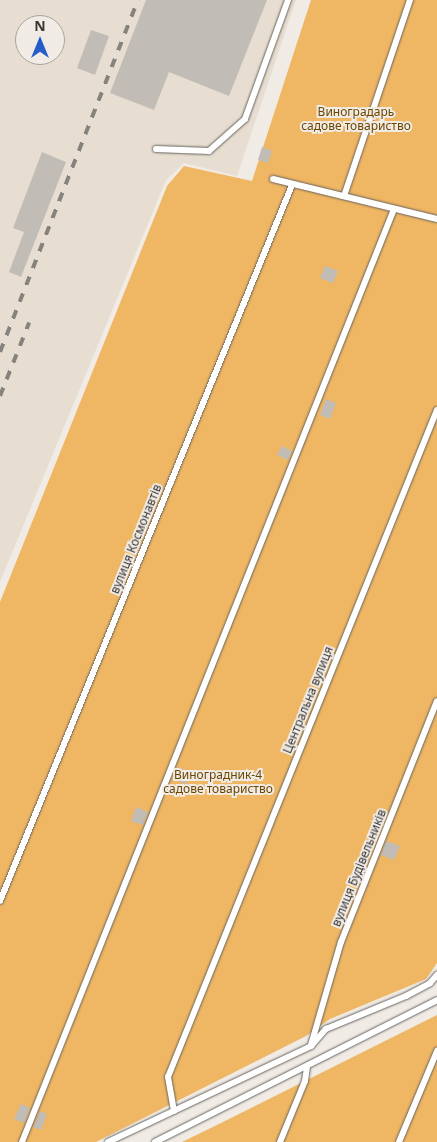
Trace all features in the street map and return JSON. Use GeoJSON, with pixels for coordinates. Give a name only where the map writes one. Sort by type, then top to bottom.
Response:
{"type":"FeatureCollection","features":[{"type":"Feature","properties":{"kind":"lane"},"geometry":{"type":"LineString","coordinates":[[156,149],[209,151],[245,119],[288,0]]}},
{"type":"Feature","properties":{"kind":"lane"},"geometry":{"type":"LineString","coordinates":[[344,196],[410,0]]}},
{"type":"Feature","properties":{"kind":"lane"},"geometry":{"type":"LineString","coordinates":[[273,179],[437,219]]}},
{"type":"Feature","properties":{"kind":"lane","name":"вулиця Космонавтів"},"geometry":{"type":"LineString","coordinates":[[0,901],[292,185]]}},
{"type":"Feature","properties":{"kind":"lane"},"geometry":{"type":"LineString","coordinates":[[22,1142],[394,209]]}},
{"type":"Feature","properties":{"kind":"lane","name":"Центральна вулиця"},"geometry":{"type":"LineString","coordinates":[[174,1111],[168,1077],[437,410]]}},
{"type":"Feature","properties":{"kind":"lane","name":"вулиця Будівельників"},"geometry":{"type":"LineString","coordinates":[[311,1046],[341,942],[437,701]]}},
{"type":"Feature","properties":{"kind":"lane"},"geometry":{"type":"LineString","coordinates":[[108,1142],[311,1046],[326,1029],[406,996],[430,983],[437,975]]}},
{"type":"Feature","properties":{"kind":"lane"},"geometry":{"type":"LineString","coordinates":[[157,1141],[437,1000]]}},
{"type":"Feature","properties":{"kind":"lane"},"geometry":{"type":"LineString","coordinates":[[399,1142],[437,1051]]}},
{"type":"Feature","properties":{"kind":"lane"},"geometry":{"type":"LineString","coordinates":[[280,1142],[305,1081],[307,1066]]}},
{"type":"Feature","properties":{"kind":"shaded area"},"geometry":{"type":"Polygon","coordinates":[[[0,0],[296,0],[237,176],[184,163],[166,180],[0,582],[0,0]]]}},
{"type":"Feature","properties":{"kind":"green space","name":"Виноградник-4 садове товариство"},"geometry":{"type":"Polygon","coordinates":[[[311,0],[437,0],[437,963],[426,979],[330,1019],[306,1036],[96,1142],[0,1142],[0,602],[167,186],[184,166],[252,181],[311,0]]]}},
{"type":"Feature","properties":{"kind":"green space"},"geometry":{"type":"Polygon","coordinates":[[[437,1015],[437,1142],[182,1142],[219,1124],[437,1015]]]}},
{"type":"Feature","properties":{"kind":"building"},"geometry":{"type":"Polygon","coordinates":[[[146,0],[267,0],[229,96],[169,72],[154,110],[110,93],[146,0]]]}},
{"type":"Feature","properties":{"kind":"building"},"geometry":{"type":"Polygon","coordinates":[[[91,30],[109,36],[95,75],[77,68],[91,30]]]}},
{"type":"Feature","properties":{"kind":"building"},"geometry":{"type":"Polygon","coordinates":[[[262,147],[272,151],[268,163],[258,160],[262,147]]]}},
{"type":"Feature","properties":{"kind":"building"},"geometry":{"type":"Polygon","coordinates":[[[42,152],[66,162],[21,277],[9,272],[24,232],[13,228],[42,152]]]}},
{"type":"Feature","properties":{"kind":"building"},"geometry":{"type":"Polygon","coordinates":[[[325,266],[338,271],[333,283],[320,278],[325,266]]]}},
{"type":"Feature","properties":{"kind":"building"},"geometry":{"type":"Polygon","coordinates":[[[326,399],[336,403],[330,419],[320,415],[326,399]]]}},
{"type":"Feature","properties":{"kind":"building"},"geometry":{"type":"Polygon","coordinates":[[[282,446],[292,451],[288,460],[277,455],[282,446]]]}},
{"type":"Feature","properties":{"kind":"building"},"geometry":{"type":"Polygon","coordinates":[[[177,767],[190,772],[186,784],[172,779],[177,767]]]}},
{"type":"Feature","properties":{"kind":"building"},"geometry":{"type":"Polygon","coordinates":[[[136,807],[148,812],[143,825],[131,821],[136,807]]]}},
{"type":"Feature","properties":{"kind":"building"},"geometry":{"type":"Polygon","coordinates":[[[386,841],[400,846],[394,860],[381,855],[386,841]]]}},
{"type":"Feature","properties":{"kind":"building"},"geometry":{"type":"Polygon","coordinates":[[[21,1104],[30,1108],[24,1123],[14,1119],[21,1104]]]}},
{"type":"Feature","properties":{"kind":"building"},"geometry":{"type":"Polygon","coordinates":[[[40,1111],[47,1114],[41,1130],[33,1127],[40,1111]]]}},
{"type":"Feature","properties":{"kind":"railway"},"geometry":{"type":"LineString","coordinates":[[0,352],[138,0]]}},
{"type":"Feature","properties":{"kind":"railway"},"geometry":{"type":"LineString","coordinates":[[0,396],[29,323]]}},
{"type":"Feature","properties":{"kind":"park label","name":"Виноградарь садове товариство"},"geometry":{"type":"Point","coordinates":[356,119]}}]}
